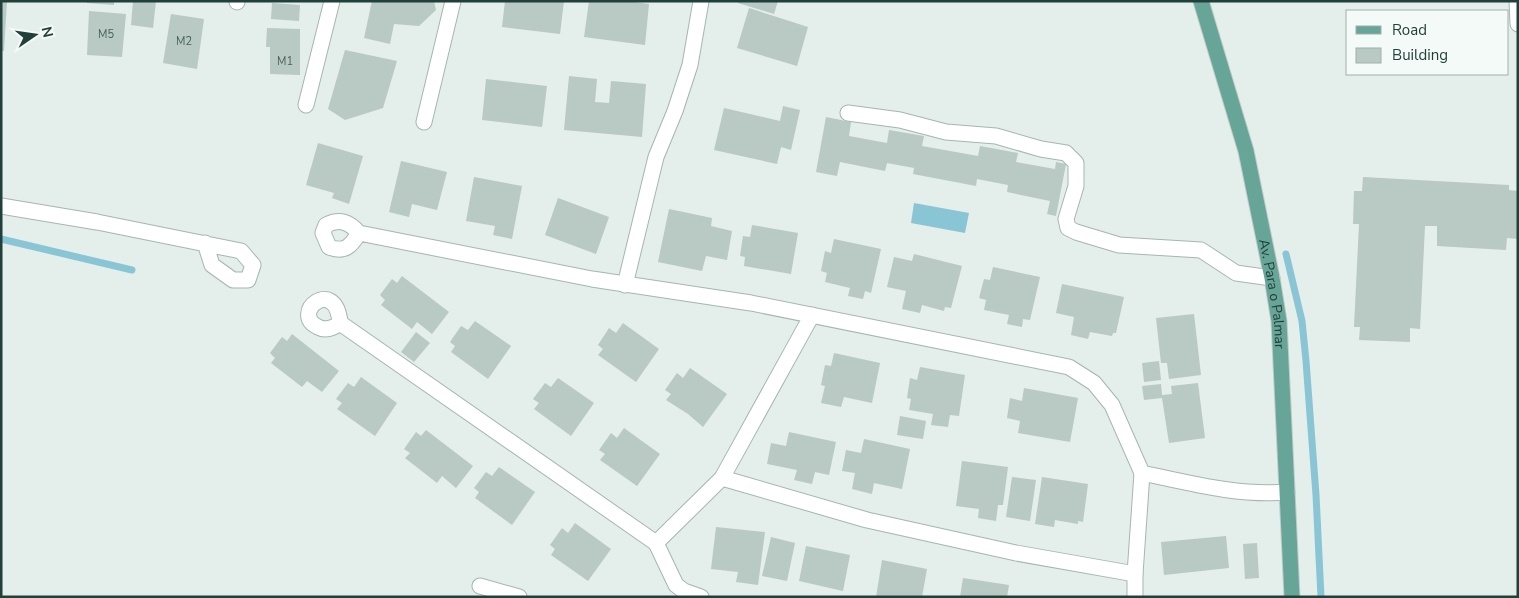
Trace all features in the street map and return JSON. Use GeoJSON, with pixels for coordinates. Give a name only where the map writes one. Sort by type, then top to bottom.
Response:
{"type":"FeatureCollection","features":[{"type":"Feature","properties":{"kind":"main road","name":"Av. Para o Palmar"},"geometry":{"type":"LineString","coordinates":[[1201,1],[1246,151],[1279,321],[1292,597]]}},
{"type":"Feature","properties":{"kind":"street"},"geometry":{"type":"LineString","coordinates":[[306,105],[332,1]]}},
{"type":"Feature","properties":{"kind":"street"},"geometry":{"type":"LineString","coordinates":[[424,122],[452,1]]}},
{"type":"Feature","properties":{"kind":"street"},"geometry":{"type":"LineString","coordinates":[[625,285],[656,157],[675,111],[690,65],[701,1]]}},
{"type":"Feature","properties":{"kind":"street"},"geometry":{"type":"LineString","coordinates":[[1517,1],[1518,24]]}},
{"type":"Feature","properties":{"kind":"street"},"geometry":{"type":"LineString","coordinates":[[848,113],[900,120],[946,132],[996,136],[1041,149],[1066,153],[1076,163],[1076,186],[1066,219],[1068,228],[1119,245],[1201,250],[1236,273],[1272,278]]}},
{"type":"Feature","properties":{"kind":"street"},"geometry":{"type":"LineString","coordinates":[[1,206],[97,222],[205,244]]}},
{"type":"Feature","properties":{"kind":"street"},"geometry":{"type":"LineString","coordinates":[[359,233],[582,278],[751,303],[1069,367],[1094,383],[1112,405],[1142,472],[1135,597]]}},
{"type":"Feature","properties":{"kind":"street"},"geometry":{"type":"LineString","coordinates":[[656,544],[722,478],[812,315]]}},
{"type":"Feature","properties":{"kind":"street"},"geometry":{"type":"LineString","coordinates":[[340,323],[656,544],[672,591],[684,591],[701,597]]}},
{"type":"Feature","properties":{"kind":"street"},"geometry":{"type":"LineString","coordinates":[[1142,472],[1228,490],[1268,493],[1287,492]]}},
{"type":"Feature","properties":{"kind":"street"},"geometry":{"type":"LineString","coordinates":[[722,478],[866,520],[1016,553],[1135,574]]}},
{"type":"Feature","properties":{"kind":"street"},"geometry":{"type":"LineString","coordinates":[[480,586],[519,597]]}},
{"type":"Feature","properties":{"kind":"water"},"geometry":{"type":"Polygon","coordinates":[[[914,203],[969,213],[965,233],[911,223],[914,203]]]}},
{"type":"Feature","properties":{"kind":"building"},"geometry":{"type":"Polygon","coordinates":[[[1,1],[7,1],[4,51],[1,51],[1,1]]]}},
{"type":"Feature","properties":{"kind":"building"},"geometry":{"type":"Polygon","coordinates":[[[87,1],[114,1],[114,5],[87,3],[87,1]]]}},
{"type":"Feature","properties":{"kind":"building"},"geometry":{"type":"Polygon","coordinates":[[[133,1],[156,1],[153,28],[131,25],[133,1]]]}},
{"type":"Feature","properties":{"kind":"building"},"geometry":{"type":"Polygon","coordinates":[[[372,1],[434,1],[436,10],[419,26],[394,24],[390,44],[364,38],[372,1]]]}},
{"type":"Feature","properties":{"kind":"building"},"geometry":{"type":"Polygon","coordinates":[[[505,1],[564,1],[560,34],[502,27],[505,1]]]}},
{"type":"Feature","properties":{"kind":"building"},"geometry":{"type":"Polygon","coordinates":[[[589,1],[628,1],[649,4],[645,45],[584,37],[589,1]]]}},
{"type":"Feature","properties":{"kind":"building"},"geometry":{"type":"Polygon","coordinates":[[[738,1],[778,1],[774,14],[738,3],[738,1]]]}},
{"type":"Feature","properties":{"kind":"building"},"geometry":{"type":"Polygon","coordinates":[[[272,3],[300,5],[299,21],[271,19],[272,3]]]}},
{"type":"Feature","properties":{"kind":"building"},"geometry":{"type":"Polygon","coordinates":[[[749,8],[808,27],[797,66],[737,48],[749,8]]]}},
{"type":"Feature","properties":{"kind":"building"},"geometry":{"type":"Polygon","coordinates":[[[89,11],[126,14],[122,57],[87,55],[89,11]]]}},
{"type":"Feature","properties":{"kind":"building"},"geometry":{"type":"Polygon","coordinates":[[[171,14],[204,19],[197,69],[163,63],[171,14]]]}},
{"type":"Feature","properties":{"kind":"building"},"geometry":{"type":"Polygon","coordinates":[[[267,28],[300,29],[300,75],[270,74],[270,47],[266,47],[267,28]]]}},
{"type":"Feature","properties":{"kind":"building"},"geometry":{"type":"Polygon","coordinates":[[[345,50],[397,61],[383,108],[345,120],[328,109],[345,50]]]}},
{"type":"Feature","properties":{"kind":"building"},"geometry":{"type":"Polygon","coordinates":[[[569,76],[597,79],[595,102],[609,103],[611,81],[646,84],[642,137],[564,130],[569,76]]]}},
{"type":"Feature","properties":{"kind":"building"},"geometry":{"type":"Polygon","coordinates":[[[486,79],[547,86],[542,127],[482,120],[486,79]]]}},
{"type":"Feature","properties":{"kind":"building"},"geometry":{"type":"Polygon","coordinates":[[[783,106],[800,110],[791,150],[781,147],[777,164],[714,150],[724,108],[780,121],[783,106]]]}},
{"type":"Feature","properties":{"kind":"building"},"geometry":{"type":"Polygon","coordinates":[[[826,117],[851,122],[849,136],[887,143],[889,130],[924,136],[922,146],[978,156],[980,146],[1018,153],[1016,162],[1055,169],[1056,162],[1066,164],[1056,216],[1047,214],[1050,201],[1007,192],[1008,185],[977,179],[976,186],[913,174],[914,168],[887,163],[885,171],[840,162],[837,176],[816,172],[826,117]]]}},
{"type":"Feature","properties":{"kind":"building"},"geometry":{"type":"Polygon","coordinates":[[[318,143],[363,156],[349,204],[332,198],[334,193],[306,185],[318,143]]]}},
{"type":"Feature","properties":{"kind":"building"},"geometry":{"type":"Polygon","coordinates":[[[401,161],[447,172],[437,210],[412,204],[409,217],[389,212],[401,161]]]}},
{"type":"Feature","properties":{"kind":"building"},"geometry":{"type":"Polygon","coordinates":[[[474,177],[522,186],[512,239],[493,235],[495,226],[466,221],[474,177]]]}},
{"type":"Feature","properties":{"kind":"building"},"geometry":{"type":"Polygon","coordinates":[[[1363,177],[1509,185],[1509,190],[1518,191],[1518,239],[1507,238],[1506,250],[1437,246],[1437,226],[1425,226],[1420,329],[1410,328],[1410,342],[1359,340],[1360,327],[1354,327],[1359,224],[1353,224],[1354,191],[1362,191],[1363,177]]]}},
{"type":"Feature","properties":{"kind":"building"},"geometry":{"type":"Polygon","coordinates":[[[558,198],[609,217],[596,254],[545,235],[558,198]]]}},
{"type":"Feature","properties":{"kind":"building"},"geometry":{"type":"Polygon","coordinates":[[[669,209],[712,218],[711,226],[732,231],[727,260],[706,256],[702,271],[658,262],[669,209]]]}},
{"type":"Feature","properties":{"kind":"building"},"geometry":{"type":"Polygon","coordinates":[[[752,225],[798,233],[791,274],[744,266],[745,257],[740,256],[743,236],[750,237],[752,225]]]}},
{"type":"Feature","properties":{"kind":"building"},"geometry":{"type":"Polygon","coordinates":[[[834,239],[881,249],[871,293],[865,291],[863,299],[848,296],[850,288],[825,282],[827,273],[821,271],[825,251],[831,253],[834,239]]]}},
{"type":"Feature","properties":{"kind":"building"},"geometry":{"type":"Polygon","coordinates":[[[914,254],[962,266],[951,308],[945,307],[944,311],[922,305],[920,313],[902,309],[906,291],[887,287],[894,257],[912,261],[914,254]]]}},
{"type":"Feature","properties":{"kind":"building"},"geometry":{"type":"Polygon","coordinates":[[[993,267],[1040,277],[1030,320],[1023,319],[1022,327],[1007,324],[1009,315],[984,310],[986,300],[979,298],[984,279],[990,280],[993,267]]]}},
{"type":"Feature","properties":{"kind":"building"},"geometry":{"type":"Polygon","coordinates":[[[402,276],[449,312],[432,334],[417,322],[412,329],[381,305],[385,300],[380,295],[392,279],[397,283],[402,276]]]}},
{"type":"Feature","properties":{"kind":"building"},"geometry":{"type":"Polygon","coordinates":[[[1062,284],[1124,297],[1116,333],[1113,333],[1112,336],[1090,332],[1088,339],[1071,335],[1074,317],[1056,313],[1062,284]]]}},
{"type":"Feature","properties":{"kind":"building"},"geometry":{"type":"Polygon","coordinates":[[[1194,314],[1201,375],[1169,379],[1167,363],[1161,363],[1156,318],[1194,314]]]}},
{"type":"Feature","properties":{"kind":"building"},"geometry":{"type":"Polygon","coordinates":[[[475,321],[511,346],[488,379],[451,352],[455,346],[450,342],[461,326],[468,330],[475,321]]]}},
{"type":"Feature","properties":{"kind":"building"},"geometry":{"type":"Polygon","coordinates":[[[623,323],[659,349],[636,382],[598,355],[603,349],[598,345],[609,328],[616,333],[623,323]]]}},
{"type":"Feature","properties":{"kind":"building"},"geometry":{"type":"Polygon","coordinates":[[[416,332],[430,343],[414,362],[401,352],[416,332]]]}},
{"type":"Feature","properties":{"kind":"building"},"geometry":{"type":"Polygon","coordinates":[[[292,334],[339,371],[322,392],[307,381],[302,387],[271,363],[275,358],[270,353],[282,337],[287,341],[292,334]]]}},
{"type":"Feature","properties":{"kind":"building"},"geometry":{"type":"Polygon","coordinates":[[[834,353],[880,363],[872,403],[844,397],[841,407],[821,403],[825,386],[821,385],[825,365],[831,366],[834,353]]]}},
{"type":"Feature","properties":{"kind":"building"},"geometry":{"type":"Polygon","coordinates":[[[1159,361],[1161,380],[1144,382],[1142,363],[1159,361]]]}},
{"type":"Feature","properties":{"kind":"building"},"geometry":{"type":"Polygon","coordinates":[[[920,367],[965,375],[959,416],[950,415],[948,427],[931,425],[933,414],[909,410],[911,399],[907,398],[910,378],[917,380],[920,367]]]}},
{"type":"Feature","properties":{"kind":"building"},"geometry":{"type":"Polygon","coordinates":[[[690,368],[727,394],[703,427],[688,414],[666,400],[671,394],[665,390],[677,373],[683,378],[690,368]]]}},
{"type":"Feature","properties":{"kind":"building"},"geometry":{"type":"Polygon","coordinates":[[[361,377],[397,403],[375,436],[337,409],[342,403],[336,399],[348,383],[354,387],[361,377]]]}},
{"type":"Feature","properties":{"kind":"building"},"geometry":{"type":"Polygon","coordinates":[[[558,378],[594,403],[571,436],[534,409],[539,403],[533,399],[545,383],[551,387],[558,378]]]}},
{"type":"Feature","properties":{"kind":"building"},"geometry":{"type":"Polygon","coordinates":[[[1198,383],[1205,438],[1169,443],[1162,398],[1144,400],[1142,386],[1161,384],[1162,395],[1172,394],[1171,386],[1198,383]]]}},
{"type":"Feature","properties":{"kind":"building"},"geometry":{"type":"Polygon","coordinates":[[[1024,388],[1078,398],[1070,442],[1018,433],[1020,421],[1007,418],[1010,398],[1022,401],[1024,388]]]}},
{"type":"Feature","properties":{"kind":"building"},"geometry":{"type":"Polygon","coordinates":[[[900,416],[926,421],[923,439],[897,435],[900,416]]]}},
{"type":"Feature","properties":{"kind":"building"},"geometry":{"type":"Polygon","coordinates":[[[624,428],[660,454],[637,486],[600,460],[605,454],[599,450],[611,433],[617,438],[624,428]]]}},
{"type":"Feature","properties":{"kind":"building"},"geometry":{"type":"Polygon","coordinates":[[[426,430],[473,466],[456,488],[442,476],[437,483],[405,458],[410,453],[404,449],[416,432],[421,436],[426,430]]]}},
{"type":"Feature","properties":{"kind":"building"},"geometry":{"type":"Polygon","coordinates":[[[789,432],[836,442],[829,475],[815,472],[812,484],[794,480],[797,470],[767,464],[771,443],[786,446],[789,432]]]}},
{"type":"Feature","properties":{"kind":"building"},"geometry":{"type":"Polygon","coordinates":[[[864,439],[910,449],[902,489],[874,483],[872,494],[852,489],[855,473],[842,471],[846,450],[861,453],[864,439]]]}},
{"type":"Feature","properties":{"kind":"building"},"geometry":{"type":"Polygon","coordinates":[[[962,461],[1008,467],[1003,505],[998,505],[996,521],[978,518],[979,509],[956,506],[962,461]]]}},
{"type":"Feature","properties":{"kind":"building"},"geometry":{"type":"Polygon","coordinates":[[[499,467],[535,492],[512,525],[475,498],[479,492],[474,488],[486,472],[492,476],[499,467]]]}},
{"type":"Feature","properties":{"kind":"building"},"geometry":{"type":"Polygon","coordinates":[[[1012,477],[1036,480],[1030,521],[1006,517],[1012,477]]]}},
{"type":"Feature","properties":{"kind":"building"},"geometry":{"type":"Polygon","coordinates":[[[1042,477],[1088,484],[1083,522],[1078,521],[1078,524],[1055,520],[1054,527],[1035,524],[1042,477]]]}},
{"type":"Feature","properties":{"kind":"building"},"geometry":{"type":"Polygon","coordinates":[[[575,523],[611,549],[588,581],[551,555],[555,549],[550,545],[562,528],[568,533],[575,523]]]}},
{"type":"Feature","properties":{"kind":"building"},"geometry":{"type":"Polygon","coordinates":[[[716,527],[765,532],[758,585],[736,582],[738,572],[711,569],[716,527]]]}},
{"type":"Feature","properties":{"kind":"building"},"geometry":{"type":"Polygon","coordinates":[[[1226,536],[1229,568],[1164,575],[1161,542],[1226,536]]]}},
{"type":"Feature","properties":{"kind":"building"},"geometry":{"type":"Polygon","coordinates":[[[771,537],[795,543],[787,581],[762,576],[771,537]]]}},
{"type":"Feature","properties":{"kind":"building"},"geometry":{"type":"Polygon","coordinates":[[[1257,543],[1259,578],[1245,579],[1243,544],[1257,543]]]}},
{"type":"Feature","properties":{"kind":"building"},"geometry":{"type":"Polygon","coordinates":[[[806,546],[850,555],[843,591],[799,581],[806,546]]]}},
{"type":"Feature","properties":{"kind":"building"},"geometry":{"type":"Polygon","coordinates":[[[882,560],[927,569],[922,597],[876,597],[882,560]]]}},
{"type":"Feature","properties":{"kind":"building"},"geometry":{"type":"Polygon","coordinates":[[[963,578],[1009,585],[1007,597],[960,597],[963,578]]]}},
{"type":"Feature","properties":{"kind":"waterway"},"geometry":{"type":"LineString","coordinates":[[1,239],[132,270]]}},
{"type":"Feature","properties":{"kind":"waterway"},"geometry":{"type":"LineString","coordinates":[[1286,254],[1302,321],[1316,495],[1321,597]]}}]}
